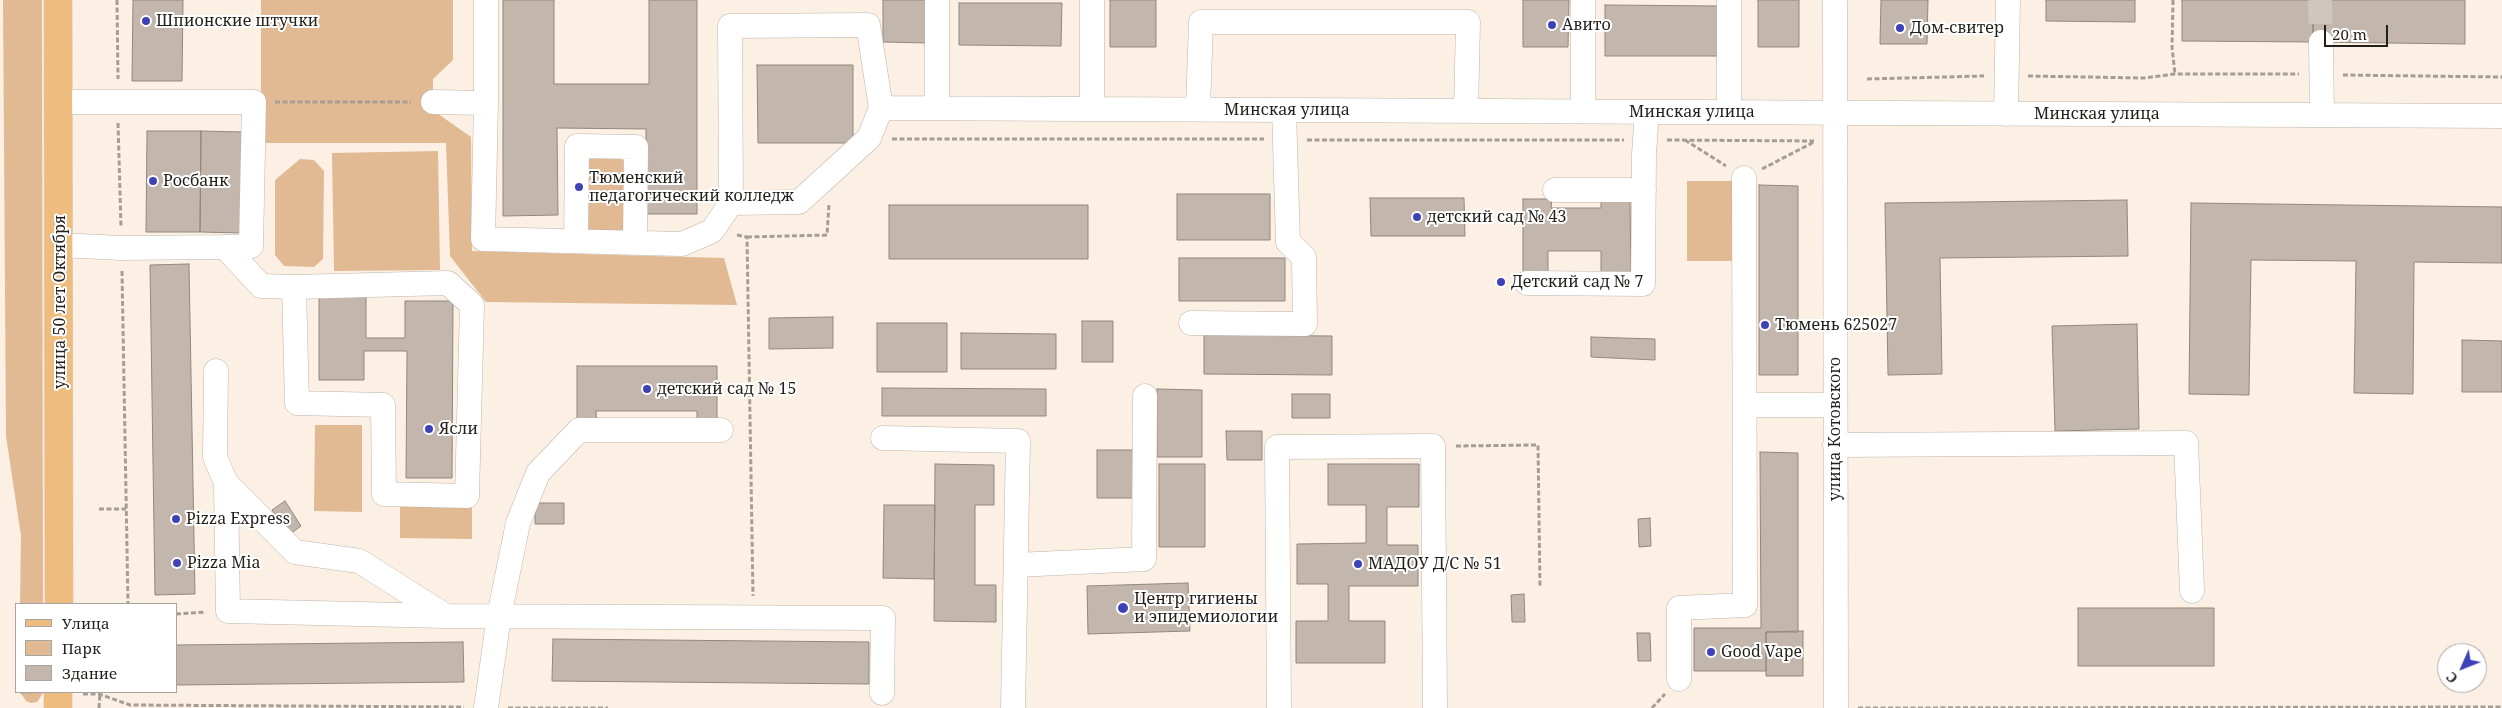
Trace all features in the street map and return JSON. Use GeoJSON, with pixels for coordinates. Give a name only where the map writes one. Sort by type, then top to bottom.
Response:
{"type":"FeatureCollection","features":[{"type":"Feature","properties":{"kind":"main road","name":"улица 50 лет Октября"},"geometry":{"type":"LineString","coordinates":[[58,0],[60,245],[59,603]]}},
{"type":"Feature","properties":{"kind":"street"},"geometry":{"type":"LineString","coordinates":[[486,0],[483,239],[682,244],[712,230],[731,203],[730,26],[868,25],[881,108],[869,138],[799,202],[731,203]]}},
{"type":"Feature","properties":{"kind":"street"},"geometry":{"type":"LineString","coordinates":[[937,0],[937,108]]}},
{"type":"Feature","properties":{"kind":"street"},"geometry":{"type":"LineString","coordinates":[[1092,0],[1092,109]]}},
{"type":"Feature","properties":{"kind":"street"},"geometry":{"type":"LineString","coordinates":[[1582,112],[1583,0]]}},
{"type":"Feature","properties":{"kind":"street"},"geometry":{"type":"LineString","coordinates":[[1729,0],[1729,112]]}},
{"type":"Feature","properties":{"kind":"street","name":"улица Котовского"},"geometry":{"type":"LineString","coordinates":[[1835,0],[1836,708]]}},
{"type":"Feature","properties":{"kind":"street"},"geometry":{"type":"LineString","coordinates":[[2006,114],[2008,0]]}},
{"type":"Feature","properties":{"kind":"street"},"geometry":{"type":"LineString","coordinates":[[1198,109],[1201,22],[1468,22],[1466,111]]}},
{"type":"Feature","properties":{"kind":"street"},"geometry":{"type":"LineString","coordinates":[[2321,42],[2322,115]]}},
{"type":"Feature","properties":{"kind":"street"},"geometry":{"type":"LineString","coordinates":[[58,102],[254,102],[251,246],[121,248],[60,245]]}},
{"type":"Feature","properties":{"kind":"street"},"geometry":{"type":"LineString","coordinates":[[433,102],[486,103]]}},
{"type":"Feature","properties":{"kind":"street","name":"Минская улица"},"geometry":{"type":"LineString","coordinates":[[881,108],[2502,116]]}},
{"type":"Feature","properties":{"kind":"street"},"geometry":{"type":"LineString","coordinates":[[1191,323],[1305,324],[1304,257],[1288,242],[1284,110]]}},
{"type":"Feature","properties":{"kind":"street"},"geometry":{"type":"LineString","coordinates":[[1527,283],[1643,284],[1647,112]]}},
{"type":"Feature","properties":{"kind":"street"},"geometry":{"type":"LineString","coordinates":[[576,241],[577,146],[636,147],[635,243]]}},
{"type":"Feature","properties":{"kind":"street"},"geometry":{"type":"LineString","coordinates":[[1679,678],[1679,608],[1745,605],[1744,178]]}},
{"type":"Feature","properties":{"kind":"street"},"geometry":{"type":"LineString","coordinates":[[1555,190],[1644,190]]}},
{"type":"Feature","properties":{"kind":"street"},"geometry":{"type":"LineString","coordinates":[[225,247],[261,286],[294,287],[448,282],[472,305],[467,496],[384,494],[383,405],[297,403],[294,287]]}},
{"type":"Feature","properties":{"kind":"street"},"geometry":{"type":"LineString","coordinates":[[216,371],[215,457],[226,483],[294,552],[359,561],[446,616]]}},
{"type":"Feature","properties":{"kind":"street"},"geometry":{"type":"LineString","coordinates":[[1016,565],[1144,559],[1145,396]]}},
{"type":"Feature","properties":{"kind":"street"},"geometry":{"type":"LineString","coordinates":[[1745,405],[1835,405]]}},
{"type":"Feature","properties":{"kind":"street"},"geometry":{"type":"LineString","coordinates":[[486,708],[499,616],[518,523],[538,473],[579,430],[721,430]]}},
{"type":"Feature","properties":{"kind":"street"},"geometry":{"type":"LineString","coordinates":[[883,438],[1018,441],[1013,708]]}},
{"type":"Feature","properties":{"kind":"street"},"geometry":{"type":"LineString","coordinates":[[1835,445],[2186,443],[2192,591]]}},
{"type":"Feature","properties":{"kind":"street"},"geometry":{"type":"LineString","coordinates":[[1279,708],[1277,447],[1433,446],[1435,708]]}},
{"type":"Feature","properties":{"kind":"street"},"geometry":{"type":"LineString","coordinates":[[226,483],[228,611],[446,616],[883,618],[882,693]]}},
{"type":"Feature","properties":{"kind":"path"},"geometry":{"type":"LineString","coordinates":[[117,0],[128,603]]}},
{"type":"Feature","properties":{"kind":"path"},"geometry":{"type":"LineString","coordinates":[[2173,0],[2172,47],[2175,74]]}},
{"type":"Feature","properties":{"kind":"path"},"geometry":{"type":"LineString","coordinates":[[1867,78],[2007,76],[2144,78],[2175,74],[2502,76]]}},
{"type":"Feature","properties":{"kind":"path"},"geometry":{"type":"LineString","coordinates":[[254,102],[433,102]]}},
{"type":"Feature","properties":{"kind":"path"},"geometry":{"type":"LineString","coordinates":[[886,139],[1684,140],[1817,141],[1744,178],[1684,140]]}},
{"type":"Feature","properties":{"kind":"path"},"geometry":{"type":"LineString","coordinates":[[712,230],[747,237],[754,616]]}},
{"type":"Feature","properties":{"kind":"path"},"geometry":{"type":"LineString","coordinates":[[1433,446],[1538,446],[1540,588]]}},
{"type":"Feature","properties":{"kind":"path"},"geometry":{"type":"LineString","coordinates":[[99,509],[126,510]]}},
{"type":"Feature","properties":{"kind":"path"},"geometry":{"type":"LineString","coordinates":[[178,614],[228,611]]}},
{"type":"Feature","properties":{"kind":"path"},"geometry":{"type":"LineString","coordinates":[[99,693],[99,708]]}},
{"type":"Feature","properties":{"kind":"path"},"geometry":{"type":"LineString","coordinates":[[65,698],[99,693],[130,705],[608,708]]}},
{"type":"Feature","properties":{"kind":"path"},"geometry":{"type":"LineString","coordinates":[[1856,708],[2502,707]]}},
{"type":"Feature","properties":{"kind":"green space"},"geometry":{"type":"Polygon","coordinates":[[[3,0],[42,0],[43,603],[20,603],[21,536],[6,436],[3,0]]]}},
{"type":"Feature","properties":{"kind":"green space"},"geometry":{"type":"Polygon","coordinates":[[[261,0],[453,0],[453,60],[433,79],[433,102],[434,111],[471,137],[472,251],[724,258],[737,305],[486,302],[450,256],[446,143],[261,143],[261,0]]]}},
{"type":"Feature","properties":{"kind":"green space"},"geometry":{"type":"Polygon","coordinates":[[[438,151],[440,270],[334,271],[332,153],[438,151]]]}},
{"type":"Feature","properties":{"kind":"green space"},"geometry":{"type":"Polygon","coordinates":[[[619,158],[627,163],[626,233],[589,237],[583,166],[590,159],[619,158]]]}},
{"type":"Feature","properties":{"kind":"green space"},"geometry":{"type":"Polygon","coordinates":[[[300,159],[314,160],[324,171],[323,259],[314,267],[284,266],[275,255],[275,180],[300,159]]]}},
{"type":"Feature","properties":{"kind":"green space"},"geometry":{"type":"Polygon","coordinates":[[[1687,181],[1737,181],[1737,261],[1687,261],[1687,181]]]}},
{"type":"Feature","properties":{"kind":"green space"},"geometry":{"type":"Polygon","coordinates":[[[315,425],[362,425],[362,512],[314,511],[315,425]]]}},
{"type":"Feature","properties":{"kind":"green space"},"geometry":{"type":"Polygon","coordinates":[[[400,505],[472,506],[472,539],[400,538],[400,505]]]}},
{"type":"Feature","properties":{"kind":"green space"},"geometry":{"type":"Polygon","coordinates":[[[21,693],[43,693],[37,702],[31,703],[26,701],[21,693]]]}},
{"type":"Feature","properties":{"kind":"building"},"geometry":{"type":"Polygon","coordinates":[[[133,0],[183,0],[182,81],[132,81],[133,0]]]}},
{"type":"Feature","properties":{"kind":"building"},"geometry":{"type":"Polygon","coordinates":[[[503,0],[554,0],[554,84],[649,84],[649,0],[697,0],[697,214],[646,214],[646,129],[557,128],[558,215],[503,216],[503,0]]]}},
{"type":"Feature","properties":{"kind":"building"},"geometry":{"type":"Polygon","coordinates":[[[883,0],[928,0],[928,43],[883,42],[883,0]]]}},
{"type":"Feature","properties":{"kind":"building"},"geometry":{"type":"Polygon","coordinates":[[[1110,0],[1156,0],[1156,47],[1110,47],[1110,0]]]}},
{"type":"Feature","properties":{"kind":"building"},"geometry":{"type":"Polygon","coordinates":[[[1523,0],[1569,0],[1568,47],[1523,47],[1523,0]]]}},
{"type":"Feature","properties":{"kind":"building"},"geometry":{"type":"Polygon","coordinates":[[[1758,0],[1799,0],[1799,47],[1758,47],[1758,0]]]}},
{"type":"Feature","properties":{"kind":"building"},"geometry":{"type":"Polygon","coordinates":[[[1881,0],[1928,0],[1927,44],[1880,44],[1881,0]]]}},
{"type":"Feature","properties":{"kind":"building"},"geometry":{"type":"Polygon","coordinates":[[[2046,0],[2135,0],[2135,22],[2046,21],[2046,0]]]}},
{"type":"Feature","properties":{"kind":"building"},"geometry":{"type":"Polygon","coordinates":[[[2182,0],[2313,0],[2313,42],[2182,41],[2182,0]]]}},
{"type":"Feature","properties":{"kind":"building"},"geometry":{"type":"Polygon","coordinates":[[[2313,0],[2465,0],[2465,44],[2313,42],[2313,0]]]}},
{"type":"Feature","properties":{"kind":"building"},"geometry":{"type":"Polygon","coordinates":[[[959,3],[1062,3],[1061,46],[959,45],[959,3]]]}},
{"type":"Feature","properties":{"kind":"building"},"geometry":{"type":"Polygon","coordinates":[[[1605,5],[1719,6],[1719,56],[1605,56],[1605,5]]]}},
{"type":"Feature","properties":{"kind":"building"},"geometry":{"type":"Polygon","coordinates":[[[757,65],[853,65],[853,143],[758,143],[757,65]]]}},
{"type":"Feature","properties":{"kind":"building"},"geometry":{"type":"Polygon","coordinates":[[[147,131],[201,131],[200,232],[146,232],[147,131]]]}},
{"type":"Feature","properties":{"kind":"building"},"geometry":{"type":"Polygon","coordinates":[[[201,131],[243,132],[242,233],[200,232],[201,131]]]}},
{"type":"Feature","properties":{"kind":"building"},"geometry":{"type":"Polygon","coordinates":[[[1759,185],[1798,186],[1798,375],[1759,375],[1759,185]]]}},
{"type":"Feature","properties":{"kind":"building"},"geometry":{"type":"Polygon","coordinates":[[[1177,194],[1270,194],[1270,240],[1177,240],[1177,194]]]}},
{"type":"Feature","properties":{"kind":"building","name":"детский сад № 43"},"geometry":{"type":"Polygon","coordinates":[[[1370,198],[1464,198],[1465,236],[1371,236],[1370,198]]]}},
{"type":"Feature","properties":{"kind":"building"},"geometry":{"type":"Polygon","coordinates":[[[1523,199],[1552,199],[1551,208],[1601,208],[1601,199],[1630,199],[1631,278],[1601,278],[1601,251],[1548,251],[1548,274],[1523,274],[1523,199]]]}},
{"type":"Feature","properties":{"kind":"building"},"geometry":{"type":"Polygon","coordinates":[[[2127,200],[2128,256],[1940,258],[1942,374],[1888,375],[1885,203],[2127,200]]]}},
{"type":"Feature","properties":{"kind":"building"},"geometry":{"type":"Polygon","coordinates":[[[2191,203],[2502,207],[2502,263],[2414,262],[2413,394],[2354,393],[2356,261],[2251,260],[2249,395],[2189,394],[2191,203]]]}},
{"type":"Feature","properties":{"kind":"building"},"geometry":{"type":"Polygon","coordinates":[[[889,205],[1088,205],[1088,259],[889,259],[889,205]]]}},
{"type":"Feature","properties":{"kind":"building"},"geometry":{"type":"Polygon","coordinates":[[[1179,258],[1285,258],[1285,301],[1179,301],[1179,258]]]}},
{"type":"Feature","properties":{"kind":"building"},"geometry":{"type":"Polygon","coordinates":[[[189,264],[195,594],[155,595],[150,265],[189,264]]]}},
{"type":"Feature","properties":{"kind":"building","name":"Ясли"},"geometry":{"type":"Polygon","coordinates":[[[319,297],[366,297],[366,338],[405,338],[405,301],[453,301],[452,478],[406,478],[407,351],[364,351],[364,380],[319,380],[319,297]]]}},
{"type":"Feature","properties":{"kind":"building"},"geometry":{"type":"Polygon","coordinates":[[[833,317],[833,348],[769,349],[769,318],[833,317]]]}},
{"type":"Feature","properties":{"kind":"building"},"geometry":{"type":"Polygon","coordinates":[[[1082,321],[1113,321],[1113,362],[1082,362],[1082,321]]]}},
{"type":"Feature","properties":{"kind":"building"},"geometry":{"type":"Polygon","coordinates":[[[877,323],[947,323],[947,372],[877,372],[877,323]]]}},
{"type":"Feature","properties":{"kind":"building"},"geometry":{"type":"Polygon","coordinates":[[[2137,324],[2139,429],[2055,431],[2052,326],[2137,324]]]}},
{"type":"Feature","properties":{"kind":"building"},"geometry":{"type":"Polygon","coordinates":[[[961,333],[1056,334],[1056,369],[961,369],[961,333]]]}},
{"type":"Feature","properties":{"kind":"building"},"geometry":{"type":"Polygon","coordinates":[[[1204,335],[1332,336],[1332,375],[1204,374],[1204,335]]]}},
{"type":"Feature","properties":{"kind":"building"},"geometry":{"type":"Polygon","coordinates":[[[1591,337],[1655,339],[1655,360],[1591,357],[1591,337]]]}},
{"type":"Feature","properties":{"kind":"building"},"geometry":{"type":"Polygon","coordinates":[[[2462,340],[2502,341],[2502,392],[2462,392],[2462,340]]]}},
{"type":"Feature","properties":{"kind":"building","name":"детский сад № 15"},"geometry":{"type":"Polygon","coordinates":[[[577,366],[717,366],[717,426],[697,426],[697,411],[596,411],[597,425],[577,425],[577,366]]]}},
{"type":"Feature","properties":{"kind":"building"},"geometry":{"type":"Polygon","coordinates":[[[882,388],[1046,389],[1046,416],[882,416],[882,388]]]}},
{"type":"Feature","properties":{"kind":"building"},"geometry":{"type":"Polygon","coordinates":[[[1157,389],[1202,390],[1202,457],[1157,457],[1157,389]]]}},
{"type":"Feature","properties":{"kind":"building"},"geometry":{"type":"Polygon","coordinates":[[[1292,394],[1330,394],[1330,418],[1292,418],[1292,394]]]}},
{"type":"Feature","properties":{"kind":"building"},"geometry":{"type":"Polygon","coordinates":[[[1226,431],[1262,431],[1262,460],[1227,460],[1226,431]]]}},
{"type":"Feature","properties":{"kind":"building"},"geometry":{"type":"Polygon","coordinates":[[[1097,450],[1134,450],[1134,498],[1097,498],[1097,450]]]}},
{"type":"Feature","properties":{"kind":"building"},"geometry":{"type":"Polygon","coordinates":[[[1760,452],[1798,453],[1798,632],[1766,632],[1766,671],[1694,671],[1694,628],[1761,628],[1760,452]]]}},
{"type":"Feature","properties":{"kind":"building"},"geometry":{"type":"Polygon","coordinates":[[[935,464],[994,465],[994,505],[975,505],[975,585],[996,585],[996,622],[934,621],[935,464]]]}},
{"type":"Feature","properties":{"kind":"building"},"geometry":{"type":"Polygon","coordinates":[[[1159,464],[1205,464],[1205,547],[1159,547],[1159,464]]]}},
{"type":"Feature","properties":{"kind":"building","name":"МАДОУ Д/С № 51"},"geometry":{"type":"Polygon","coordinates":[[[1328,464],[1419,464],[1419,507],[1387,507],[1387,545],[1418,545],[1418,586],[1349,586],[1349,621],[1385,621],[1385,663],[1296,663],[1296,621],[1328,621],[1328,584],[1297,584],[1297,544],[1366,543],[1366,505],[1328,505],[1328,464]]]}},
{"type":"Feature","properties":{"kind":"building"},"geometry":{"type":"Polygon","coordinates":[[[285,501],[301,526],[289,535],[272,510],[285,501]]]}},
{"type":"Feature","properties":{"kind":"building"},"geometry":{"type":"Polygon","coordinates":[[[535,503],[564,503],[564,524],[535,524],[535,503]]]}},
{"type":"Feature","properties":{"kind":"building"},"geometry":{"type":"Polygon","coordinates":[[[884,505],[935,505],[934,579],[883,578],[884,505]]]}},
{"type":"Feature","properties":{"kind":"building"},"geometry":{"type":"Polygon","coordinates":[[[1650,518],[1651,546],[1639,547],[1638,519],[1650,518]]]}},
{"type":"Feature","properties":{"kind":"building"},"geometry":{"type":"Polygon","coordinates":[[[1188,583],[1190,631],[1088,634],[1087,586],[1188,583]]]}},
{"type":"Feature","properties":{"kind":"building"},"geometry":{"type":"Polygon","coordinates":[[[1524,594],[1525,622],[1512,622],[1511,595],[1524,594]]]}},
{"type":"Feature","properties":{"kind":"building"},"geometry":{"type":"Polygon","coordinates":[[[2078,608],[2214,608],[2214,666],[2078,666],[2078,608]]]}},
{"type":"Feature","properties":{"kind":"building"},"geometry":{"type":"Polygon","coordinates":[[[1803,631],[1803,676],[1766,676],[1766,632],[1803,631]]]}},
{"type":"Feature","properties":{"kind":"building"},"geometry":{"type":"Polygon","coordinates":[[[1637,633],[1650,633],[1651,661],[1638,661],[1637,633]]]}},
{"type":"Feature","properties":{"kind":"building"},"geometry":{"type":"Polygon","coordinates":[[[553,639],[869,642],[869,684],[552,681],[553,639]]]}},
{"type":"Feature","properties":{"kind":"building"},"geometry":{"type":"Polygon","coordinates":[[[463,642],[464,682],[178,685],[178,645],[463,642]]]}},
{"type":"Feature","properties":{"kind":"tunnel"},"geometry":{"type":"LineString","coordinates":[[2320,0],[2321,42]]}},
{"type":"Feature","properties":{"kind":"place","name":"Шпионские штучки"},"geometry":{"type":"Point","coordinates":[146,21]}},
{"type":"Feature","properties":{"kind":"place","name":"Авито"},"geometry":{"type":"Point","coordinates":[1552,25]}},
{"type":"Feature","properties":{"kind":"place","name":"Дом-свитер"},"geometry":{"type":"Point","coordinates":[1900,28]}},
{"type":"Feature","properties":{"kind":"place","name":"Росбанк"},"geometry":{"type":"Point","coordinates":[153,181]}},
{"type":"Feature","properties":{"kind":"place","name":"Тюменский педагогический колледж"},"geometry":{"type":"Point","coordinates":[579,187]}},
{"type":"Feature","properties":{"kind":"place","name":"детский сад № 43"},"geometry":{"type":"Point","coordinates":[1417,217]}},
{"type":"Feature","properties":{"kind":"place","name":"Детский сад № 7"},"geometry":{"type":"Point","coordinates":[1501,282]}},
{"type":"Feature","properties":{"kind":"place","name":"Тюмень 625027"},"geometry":{"type":"Point","coordinates":[1765,325]}},
{"type":"Feature","properties":{"kind":"place","name":"детский сад № 15"},"geometry":{"type":"Point","coordinates":[647,389]}},
{"type":"Feature","properties":{"kind":"place","name":"Ясли"},"geometry":{"type":"Point","coordinates":[429,429]}},
{"type":"Feature","properties":{"kind":"place","name":"Pizza Express"},"geometry":{"type":"Point","coordinates":[176,519]}},
{"type":"Feature","properties":{"kind":"place","name":"Pizza Mia"},"geometry":{"type":"Point","coordinates":[177,563]}},
{"type":"Feature","properties":{"kind":"place","name":"МАДОУ Д/С № 51"},"geometry":{"type":"Point","coordinates":[1358,564]}},
{"type":"Feature","properties":{"kind":"place","name":"Центр гигиены и эпидемиологии"},"geometry":{"type":"Point","coordinates":[1123,608]}},
{"type":"Feature","properties":{"kind":"place","name":"Good Vape"},"geometry":{"type":"Point","coordinates":[1711,652]}}]}
